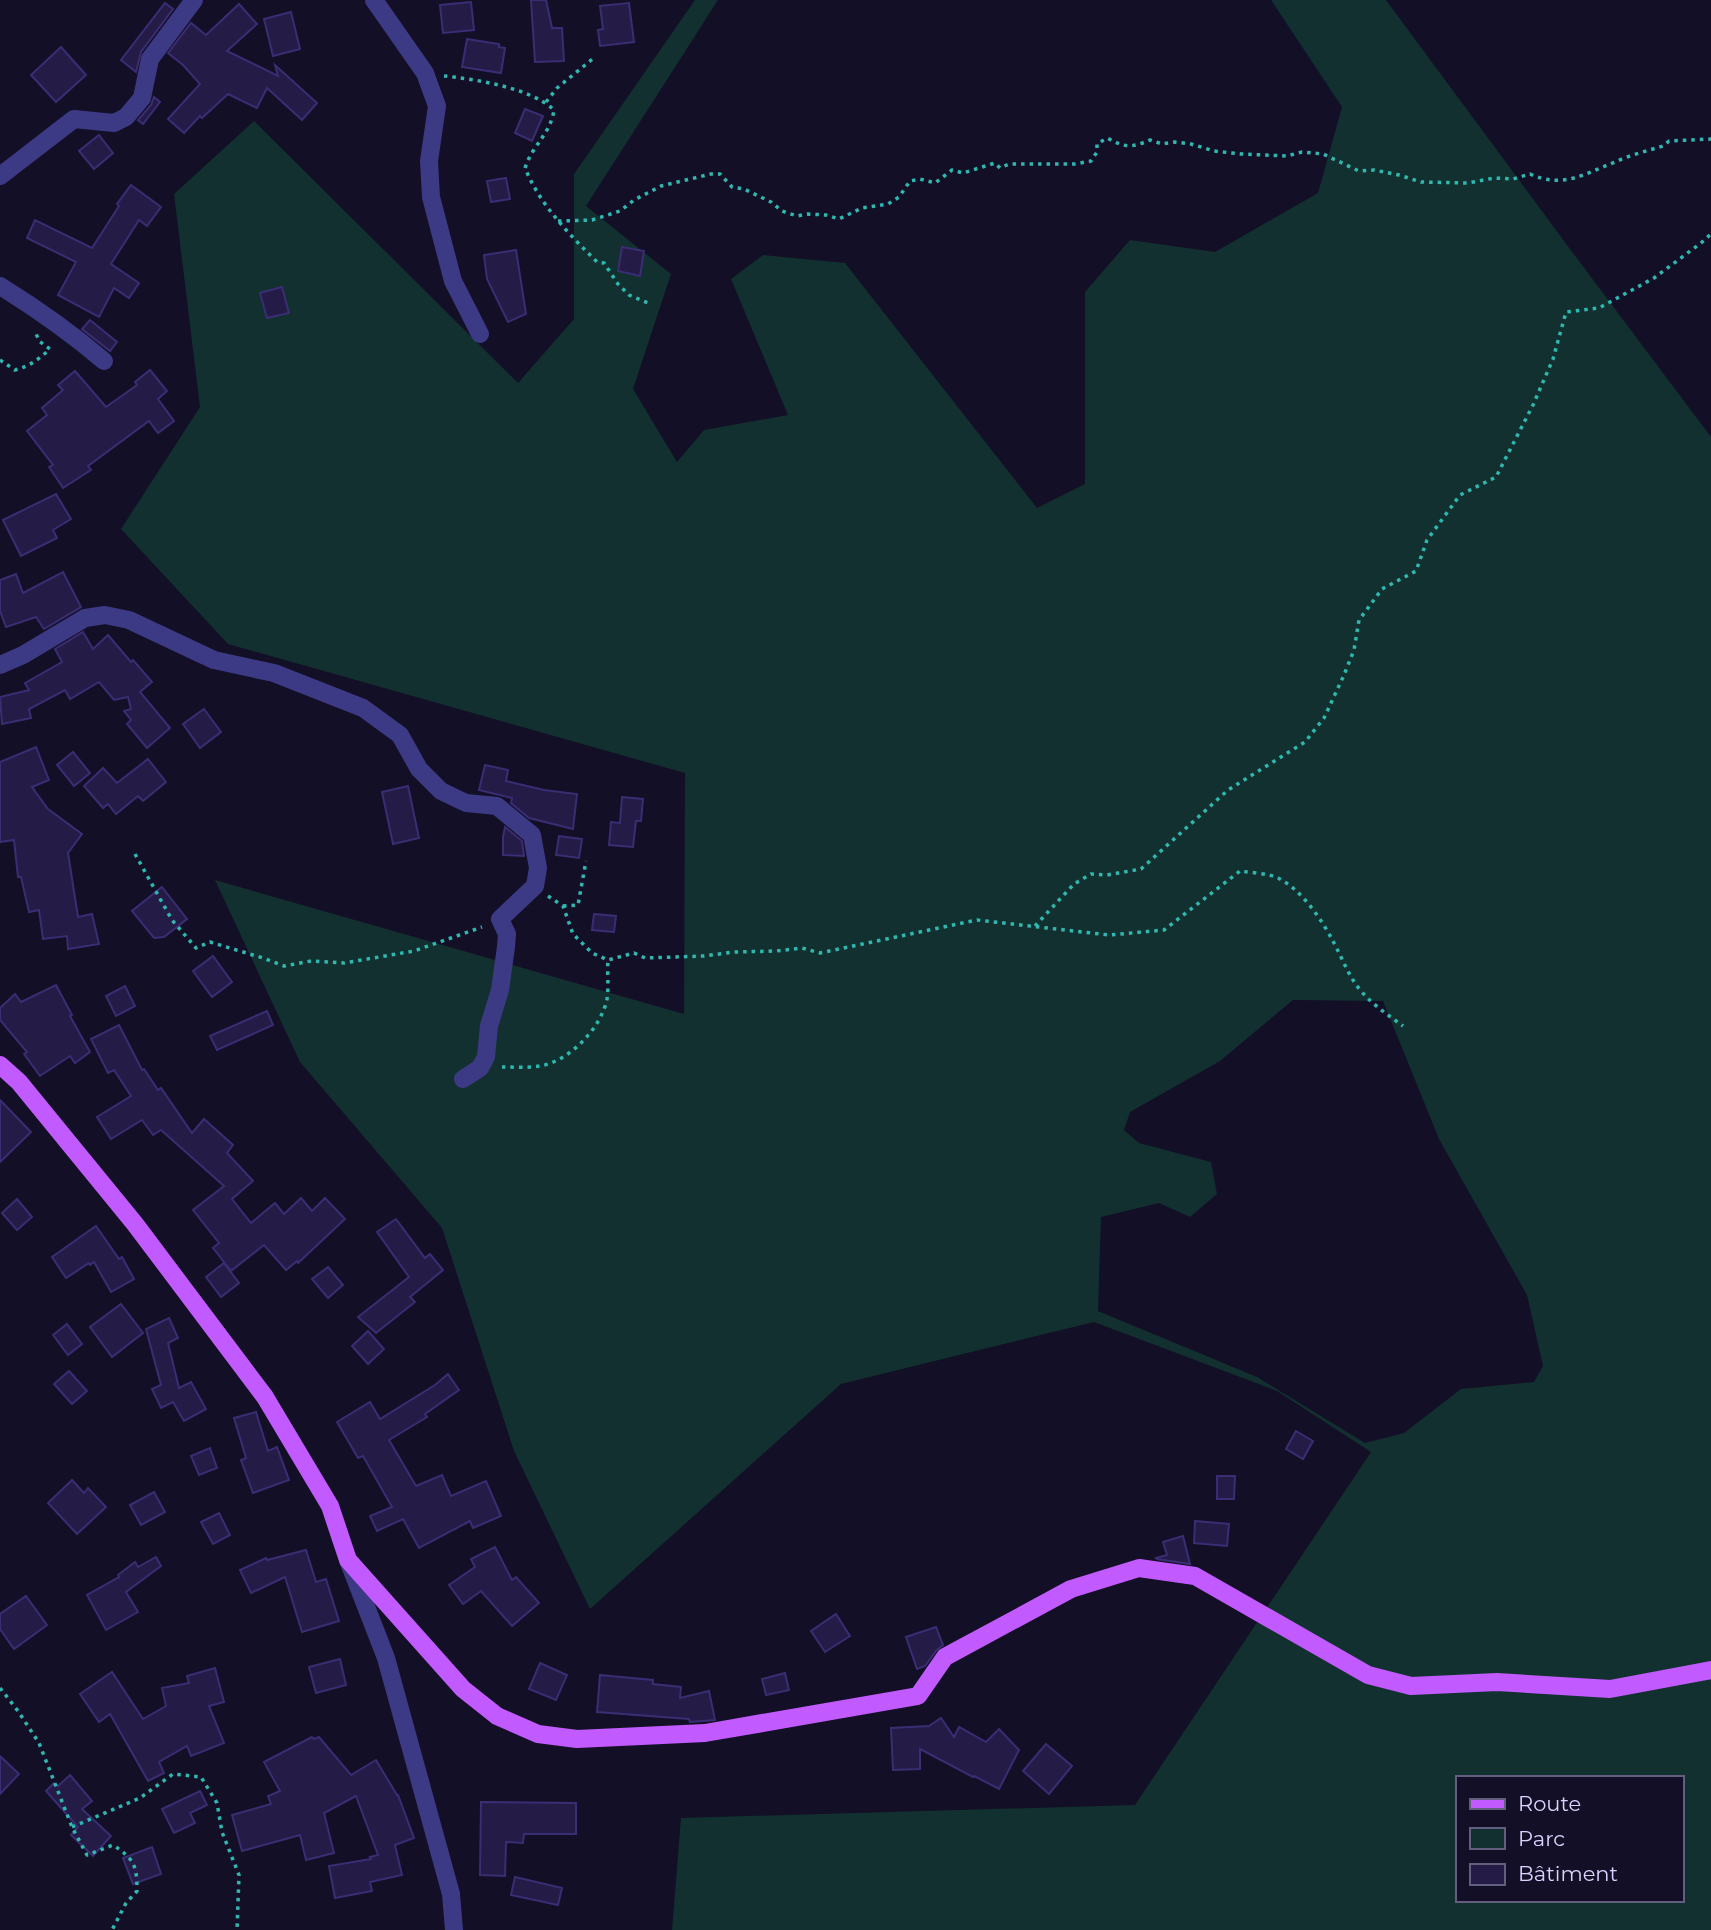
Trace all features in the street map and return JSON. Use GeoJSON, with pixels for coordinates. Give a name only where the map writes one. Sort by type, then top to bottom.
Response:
{"type":"FeatureCollection","features":[{"type":"Feature","properties":{"kind":"main road"},"geometry":{"type":"LineString","coordinates":[[0,1065],[19,1082],[135,1224],[265,1397],[330,1506],[348,1560],[463,1689],[497,1716],[538,1734],[577,1740],[705,1732],[918,1696],[945,1657],[1071,1590],[1139,1568],[1195,1576],[1368,1675],[1411,1686],[1497,1682],[1610,1689],[1711,1670]]}},
{"type":"Feature","properties":{"kind":"street"},"geometry":{"type":"LineString","coordinates":[[0,176],[74,119],[114,123],[126,117],[142,98],[150,59],[194,0]]}},
{"type":"Feature","properties":{"kind":"street"},"geometry":{"type":"LineString","coordinates":[[374,0],[425,73],[437,106],[429,161],[431,197],[453,281],[480,334]]}},
{"type":"Feature","properties":{"kind":"street"},"geometry":{"type":"LineString","coordinates":[[0,286],[78,338],[104,360]]}},
{"type":"Feature","properties":{"kind":"street"},"geometry":{"type":"LineString","coordinates":[[0,665],[23,655],[85,618],[105,615],[129,620],[214,660],[274,673],[363,708],[400,735],[419,769],[441,791],[466,803],[497,806],[532,835],[538,868],[535,886],[500,919],[507,934],[506,947],[500,990],[489,1026],[486,1057],[480,1068],[463,1079]]}},
{"type":"Feature","properties":{"kind":"street"},"geometry":{"type":"LineString","coordinates":[[348,1560],[386,1658],[451,1894],[454,1930]]}},
{"type":"Feature","properties":{"kind":"path"},"geometry":{"type":"LineString","coordinates":[[546,102],[557,88],[595,57]]}},
{"type":"Feature","properties":{"kind":"path"},"geometry":{"type":"LineString","coordinates":[[425,73],[464,78],[530,94],[546,102],[554,110],[552,125],[530,154],[525,168],[532,186],[558,221],[597,262],[604,263],[618,284],[629,295],[648,303]]}},
{"type":"Feature","properties":{"kind":"path"},"geometry":{"type":"LineString","coordinates":[[558,221],[592,220],[620,211],[634,200],[661,186],[711,174],[720,174],[732,187],[762,197],[782,211],[797,216],[817,215],[839,219],[862,208],[888,204],[899,197],[910,181],[920,179],[936,183],[953,170],[963,173],[995,163],[1000,168],[1009,164],[1075,164],[1091,161],[1097,152],[1097,144],[1107,138],[1122,146],[1134,147],[1150,140],[1162,145],[1183,143],[1241,154],[1323,154],[1359,171],[1374,170],[1421,181],[1468,183],[1493,178],[1513,179],[1530,174],[1555,182],[1576,178],[1669,141],[1711,139]]}},
{"type":"Feature","properties":{"kind":"path"},"geometry":{"type":"LineString","coordinates":[[1035,926],[1074,884],[1091,874],[1107,875],[1141,869],[1228,790],[1305,742],[1324,718],[1334,697],[1354,650],[1359,620],[1372,600],[1382,589],[1416,571],[1427,540],[1460,495],[1496,477],[1553,359],[1566,312],[1599,308],[1654,278],[1711,234]]}},
{"type":"Feature","properties":{"kind":"path"},"geometry":{"type":"LineString","coordinates":[[0,360],[15,370],[29,366],[50,349],[40,341],[33,325],[38,310]]}},
{"type":"Feature","properties":{"kind":"path"},"geometry":{"type":"LineString","coordinates":[[135,854],[172,920],[196,948],[210,942],[284,966],[311,961],[344,963],[414,951],[500,919]]}},
{"type":"Feature","properties":{"kind":"path"},"geometry":{"type":"LineString","coordinates":[[563,906],[578,905],[586,861]]}},
{"type":"Feature","properties":{"kind":"path"},"geometry":{"type":"LineString","coordinates":[[535,886],[563,906],[573,934],[592,953],[608,960],[634,954],[645,958],[704,956],[802,948],[820,953],[977,920],[1109,935],[1164,930],[1240,871],[1276,877],[1294,890],[1316,915],[1361,991],[1380,1010],[1403,1026]]}},
{"type":"Feature","properties":{"kind":"path"},"geometry":{"type":"LineString","coordinates":[[480,1068],[541,1066],[558,1060],[577,1047],[593,1031],[607,1000],[608,960]]}},
{"type":"Feature","properties":{"kind":"path"},"geometry":{"type":"LineString","coordinates":[[0,1688],[39,1743],[72,1827],[88,1855],[113,1844],[131,1857],[137,1875],[136,1891],[125,1903],[112,1930]]}},
{"type":"Feature","properties":{"kind":"path"},"geometry":{"type":"LineString","coordinates":[[72,1827],[140,1798],[173,1774],[201,1777],[218,1803],[222,1832],[239,1875],[237,1930]]}},
{"type":"Feature","properties":{"kind":"green space"},"geometry":{"type":"Polygon","coordinates":[[[695,0],[718,0],[586,206],[671,274],[633,389],[677,462],[704,430],[788,415],[731,279],[763,255],[845,263],[1037,508],[1085,484],[1085,292],[1130,240],[1215,252],[1318,193],[1342,107],[1271,0],[1386,0],[1711,437],[1711,1930],[672,1930],[681,1818],[1135,1805],[1371,1452],[1277,1391],[1094,1322],[841,1384],[590,1609],[514,1451],[442,1228],[300,1062],[215,880],[684,1014],[685,773],[228,644],[121,529],[200,407],[174,194],[254,121],[518,383],[574,319],[574,174],[695,0]],[[1293,1000],[1220,1061],[1130,1112],[1124,1130],[1139,1143],[1211,1162],[1217,1194],[1190,1217],[1159,1203],[1101,1217],[1098,1311],[1257,1377],[1365,1443],[1404,1433],[1461,1389],[1534,1382],[1543,1366],[1527,1295],[1439,1139],[1383,1001],[1293,1000]]]}},
{"type":"Feature","properties":{"kind":"building"},"geometry":{"type":"Polygon","coordinates":[[[531,0],[546,0],[552,28],[562,28],[564,61],[535,62],[531,0]]]}},
{"type":"Feature","properties":{"kind":"building"},"geometry":{"type":"Polygon","coordinates":[[[471,2],[474,30],[443,33],[440,5],[471,2]]]}},
{"type":"Feature","properties":{"kind":"building"},"geometry":{"type":"Polygon","coordinates":[[[165,3],[173,9],[141,52],[136,72],[121,60],[165,3]]]}},
{"type":"Feature","properties":{"kind":"building"},"geometry":{"type":"Polygon","coordinates":[[[629,3],[634,42],[600,46],[598,30],[603,29],[600,6],[629,3]]]}},
{"type":"Feature","properties":{"kind":"building"},"geometry":{"type":"Polygon","coordinates":[[[239,4],[257,24],[227,51],[278,76],[275,65],[317,103],[302,120],[267,88],[257,108],[228,94],[202,118],[200,116],[184,133],[168,119],[200,84],[168,53],[191,23],[206,35],[239,4]]]}},
{"type":"Feature","properties":{"kind":"building"},"geometry":{"type":"Polygon","coordinates":[[[291,12],[300,49],[273,56],[264,19],[291,12]]]}},
{"type":"Feature","properties":{"kind":"building"},"geometry":{"type":"Polygon","coordinates":[[[467,39],[499,44],[499,47],[505,48],[501,73],[462,67],[467,39]]]}},
{"type":"Feature","properties":{"kind":"building"},"geometry":{"type":"Polygon","coordinates":[[[61,47],[86,75],[56,102],[31,75],[61,47]]]}},
{"type":"Feature","properties":{"kind":"building"},"geometry":{"type":"Polygon","coordinates":[[[154,97],[160,102],[143,124],[138,120],[151,105],[154,97]]]}},
{"type":"Feature","properties":{"kind":"building"},"geometry":{"type":"Polygon","coordinates":[[[525,109],[543,116],[532,141],[515,133],[525,109]]]}},
{"type":"Feature","properties":{"kind":"building"},"geometry":{"type":"Polygon","coordinates":[[[99,135],[113,153],[94,169],[79,151],[99,135]]]}},
{"type":"Feature","properties":{"kind":"building"},"geometry":{"type":"Polygon","coordinates":[[[506,178],[510,199],[491,202],[487,181],[506,178]]]}},
{"type":"Feature","properties":{"kind":"building"},"geometry":{"type":"Polygon","coordinates":[[[131,185],[161,207],[147,226],[139,220],[111,264],[139,283],[129,298],[114,288],[99,317],[58,295],[76,262],[27,238],[35,220],[92,248],[131,185]]]}},
{"type":"Feature","properties":{"kind":"building"},"geometry":{"type":"Polygon","coordinates":[[[622,247],[644,251],[640,276],[618,271],[622,247]]]}},
{"type":"Feature","properties":{"kind":"building"},"geometry":{"type":"Polygon","coordinates":[[[516,250],[526,314],[508,322],[487,279],[484,255],[516,250]]]}},
{"type":"Feature","properties":{"kind":"building"},"geometry":{"type":"Polygon","coordinates":[[[282,287],[289,313],[267,318],[260,293],[282,287]]]}},
{"type":"Feature","properties":{"kind":"building"},"geometry":{"type":"Polygon","coordinates":[[[90,320],[117,342],[110,351],[82,329],[90,320]]]}},
{"type":"Feature","properties":{"kind":"building"},"geometry":{"type":"Polygon","coordinates":[[[150,370],[167,391],[158,399],[174,421],[158,433],[149,421],[88,466],[91,470],[63,488],[49,467],[53,465],[27,431],[47,415],[42,408],[63,390],[58,385],[75,371],[106,407],[137,385],[135,382],[150,370]]]}},
{"type":"Feature","properties":{"kind":"building"},"geometry":{"type":"Polygon","coordinates":[[[56,494],[71,519],[53,530],[57,538],[21,556],[3,520],[56,494]]]}},
{"type":"Feature","properties":{"kind":"building"},"geometry":{"type":"Polygon","coordinates":[[[63,572],[81,607],[44,629],[36,617],[6,627],[0,611],[0,580],[16,574],[23,593],[63,572]]]}},
{"type":"Feature","properties":{"kind":"building"},"geometry":{"type":"Polygon","coordinates":[[[83,632],[93,649],[108,635],[152,682],[140,692],[170,728],[147,748],[127,724],[131,720],[124,711],[131,709],[128,697],[114,700],[99,682],[70,699],[65,690],[29,709],[31,718],[2,724],[0,697],[29,690],[25,683],[62,662],[55,649],[83,632]]]}},
{"type":"Feature","properties":{"kind":"building"},"geometry":{"type":"Polygon","coordinates":[[[204,709],[221,732],[200,748],[183,724],[204,709]]]}},
{"type":"Feature","properties":{"kind":"building"},"geometry":{"type":"Polygon","coordinates":[[[36,747],[49,780],[32,787],[48,809],[82,834],[68,853],[78,917],[92,914],[99,944],[68,949],[67,936],[43,939],[39,910],[29,912],[21,877],[18,877],[14,840],[0,842],[0,762],[36,747]]]}},
{"type":"Feature","properties":{"kind":"building"},"geometry":{"type":"Polygon","coordinates":[[[73,752],[90,773],[74,786],[57,765],[73,752]]]}},
{"type":"Feature","properties":{"kind":"building"},"geometry":{"type":"Polygon","coordinates":[[[148,759],[166,782],[143,801],[138,796],[116,814],[108,804],[103,808],[84,786],[103,768],[117,783],[148,759]]]}},
{"type":"Feature","properties":{"kind":"building"},"geometry":{"type":"Polygon","coordinates":[[[485,765],[508,770],[506,781],[577,794],[573,829],[529,818],[511,803],[512,798],[479,790],[485,765]]]}},
{"type":"Feature","properties":{"kind":"building"},"geometry":{"type":"Polygon","coordinates":[[[408,786],[419,838],[393,844],[382,792],[408,786]]]}},
{"type":"Feature","properties":{"kind":"building"},"geometry":{"type":"Polygon","coordinates":[[[622,797],[643,799],[641,821],[636,821],[633,847],[609,845],[611,822],[620,823],[622,797]]]}},
{"type":"Feature","properties":{"kind":"building"},"geometry":{"type":"Polygon","coordinates":[[[505,827],[522,841],[524,856],[503,855],[505,827]]]}},
{"type":"Feature","properties":{"kind":"building"},"geometry":{"type":"Polygon","coordinates":[[[559,836],[582,839],[579,858],[556,855],[559,836]]]}},
{"type":"Feature","properties":{"kind":"building"},"geometry":{"type":"Polygon","coordinates":[[[162,887],[187,919],[164,937],[154,938],[132,911],[162,887]]]}},
{"type":"Feature","properties":{"kind":"building"},"geometry":{"type":"Polygon","coordinates":[[[594,914],[616,916],[614,932],[592,930],[594,914]]]}},
{"type":"Feature","properties":{"kind":"building"},"geometry":{"type":"Polygon","coordinates":[[[213,956],[232,982],[212,997],[193,971],[213,956]]]}},
{"type":"Feature","properties":{"kind":"building"},"geometry":{"type":"Polygon","coordinates":[[[56,985],[90,1052],[75,1063],[70,1056],[40,1076],[24,1054],[27,1052],[0,1020],[0,1008],[15,994],[21,1002],[56,985]]]}},
{"type":"Feature","properties":{"kind":"building"},"geometry":{"type":"Polygon","coordinates":[[[125,986],[135,1006],[116,1016],[106,996],[125,986]]]}},
{"type":"Feature","properties":{"kind":"building"},"geometry":{"type":"Polygon","coordinates":[[[267,1011],[273,1025],[217,1050],[210,1036],[267,1011]]]}},
{"type":"Feature","properties":{"kind":"building"},"geometry":{"type":"Polygon","coordinates":[[[119,1025],[142,1070],[144,1069],[158,1090],[161,1088],[192,1133],[204,1119],[233,1145],[227,1153],[253,1181],[232,1199],[251,1223],[275,1203],[284,1214],[301,1198],[312,1211],[325,1198],[345,1219],[298,1263],[297,1261],[286,1270],[264,1245],[231,1271],[213,1248],[219,1243],[193,1210],[224,1186],[161,1130],[153,1135],[142,1120],[111,1139],[97,1117],[131,1096],[114,1070],[108,1073],[91,1039],[119,1025]]]}},
{"type":"Feature","properties":{"kind":"building"},"geometry":{"type":"Polygon","coordinates":[[[0,1100],[31,1132],[0,1162],[0,1100]]]}},
{"type":"Feature","properties":{"kind":"building"},"geometry":{"type":"Polygon","coordinates":[[[17,1199],[32,1217],[17,1230],[2,1213],[17,1199]]]}},
{"type":"Feature","properties":{"kind":"building"},"geometry":{"type":"Polygon","coordinates":[[[396,1219],[425,1258],[430,1254],[443,1270],[410,1297],[415,1302],[376,1333],[358,1317],[409,1277],[377,1232],[396,1219]]]}},
{"type":"Feature","properties":{"kind":"building"},"geometry":{"type":"Polygon","coordinates":[[[96,1226],[119,1259],[122,1257],[134,1279],[111,1292],[94,1262],[66,1278],[52,1257],[96,1226]]]}},
{"type":"Feature","properties":{"kind":"building"},"geometry":{"type":"Polygon","coordinates":[[[224,1263],[239,1283],[221,1297],[206,1277],[224,1263]]]}},
{"type":"Feature","properties":{"kind":"building"},"geometry":{"type":"Polygon","coordinates":[[[328,1267],[343,1285],[328,1298],[312,1279],[328,1267]]]}},
{"type":"Feature","properties":{"kind":"building"},"geometry":{"type":"Polygon","coordinates":[[[121,1304],[143,1333],[112,1357],[90,1327],[121,1304]]]}},
{"type":"Feature","properties":{"kind":"building"},"geometry":{"type":"Polygon","coordinates":[[[169,1318],[178,1338],[168,1343],[179,1388],[191,1382],[206,1409],[184,1421],[173,1402],[161,1408],[152,1389],[161,1385],[146,1329],[169,1318]]]}},
{"type":"Feature","properties":{"kind":"building"},"geometry":{"type":"Polygon","coordinates":[[[67,1324],[82,1344],[68,1355],[53,1335],[67,1324]]]}},
{"type":"Feature","properties":{"kind":"building"},"geometry":{"type":"Polygon","coordinates":[[[368,1331],[384,1349],[368,1364],[352,1346],[368,1331]]]}},
{"type":"Feature","properties":{"kind":"building"},"geometry":{"type":"Polygon","coordinates":[[[69,1371],[87,1391],[72,1404],[54,1384],[69,1371]]]}},
{"type":"Feature","properties":{"kind":"building"},"geometry":{"type":"Polygon","coordinates":[[[448,1374],[459,1390],[425,1414],[427,1417],[389,1440],[416,1486],[442,1475],[451,1496],[486,1481],[501,1516],[473,1528],[470,1521],[419,1548],[403,1519],[377,1531],[370,1516],[392,1507],[363,1456],[358,1458],[337,1422],[370,1402],[380,1419],[448,1374]]]}},
{"type":"Feature","properties":{"kind":"building"},"geometry":{"type":"Polygon","coordinates":[[[256,1412],[268,1451],[277,1447],[289,1480],[253,1493],[241,1460],[246,1458],[234,1418],[256,1412]]]}},
{"type":"Feature","properties":{"kind":"building"},"geometry":{"type":"Polygon","coordinates":[[[1296,1431],[1313,1441],[1303,1459],[1286,1449],[1296,1431]]]}},
{"type":"Feature","properties":{"kind":"building"},"geometry":{"type":"Polygon","coordinates":[[[210,1448],[217,1468],[199,1475],[191,1456],[210,1448]]]}},
{"type":"Feature","properties":{"kind":"building"},"geometry":{"type":"Polygon","coordinates":[[[1217,1476],[1235,1476],[1234,1499],[1217,1499],[1217,1476]]]}},
{"type":"Feature","properties":{"kind":"building"},"geometry":{"type":"Polygon","coordinates":[[[72,1480],[84,1493],[88,1488],[106,1507],[77,1534],[48,1503],[72,1480]]]}},
{"type":"Feature","properties":{"kind":"building"},"geometry":{"type":"Polygon","coordinates":[[[154,1492],[165,1512],[141,1525],[130,1505],[154,1492]]]}},
{"type":"Feature","properties":{"kind":"building"},"geometry":{"type":"Polygon","coordinates":[[[219,1513],[230,1535],[213,1544],[201,1522],[219,1513]]]}},
{"type":"Feature","properties":{"kind":"building"},"geometry":{"type":"Polygon","coordinates":[[[1195,1521],[1229,1524],[1227,1546],[1194,1543],[1195,1521]]]}},
{"type":"Feature","properties":{"kind":"building"},"geometry":{"type":"Polygon","coordinates":[[[1183,1536],[1190,1564],[1156,1558],[1167,1555],[1163,1542],[1183,1536]]]}},
{"type":"Feature","properties":{"kind":"building"},"geometry":{"type":"Polygon","coordinates":[[[495,1547],[512,1580],[516,1577],[539,1603],[512,1626],[481,1591],[463,1604],[449,1585],[475,1567],[471,1559],[495,1547]]]}},
{"type":"Feature","properties":{"kind":"building"},"geometry":{"type":"Polygon","coordinates":[[[306,1550],[316,1582],[326,1579],[339,1621],[302,1632],[285,1577],[251,1593],[240,1570],[266,1558],[267,1560],[306,1550]]]}},
{"type":"Feature","properties":{"kind":"building"},"geometry":{"type":"Polygon","coordinates":[[[156,1557],[161,1566],[126,1592],[138,1612],[106,1630],[87,1595],[119,1577],[118,1575],[135,1562],[138,1567],[156,1557]]]}},
{"type":"Feature","properties":{"kind":"building"},"geometry":{"type":"Polygon","coordinates":[[[26,1596],[47,1625],[14,1649],[0,1629],[0,1614],[26,1596]]]}},
{"type":"Feature","properties":{"kind":"building"},"geometry":{"type":"Polygon","coordinates":[[[836,1614],[850,1636],[825,1652],[811,1631],[836,1614]]]}},
{"type":"Feature","properties":{"kind":"building"},"geometry":{"type":"Polygon","coordinates":[[[936,1627],[943,1645],[925,1666],[917,1669],[906,1637],[936,1627]]]}},
{"type":"Feature","properties":{"kind":"building"},"geometry":{"type":"Polygon","coordinates":[[[340,1659],[346,1685],[316,1693],[309,1667],[340,1659]]]}},
{"type":"Feature","properties":{"kind":"building"},"geometry":{"type":"Polygon","coordinates":[[[540,1663],[567,1675],[556,1700],[529,1689],[540,1663]]]}},
{"type":"Feature","properties":{"kind":"building"},"geometry":{"type":"Polygon","coordinates":[[[215,1668],[224,1702],[209,1706],[224,1743],[191,1756],[187,1746],[159,1762],[164,1773],[148,1781],[110,1714],[99,1722],[80,1694],[112,1672],[143,1719],[166,1706],[162,1688],[189,1683],[187,1676],[215,1668]]]}},
{"type":"Feature","properties":{"kind":"building"},"geometry":{"type":"Polygon","coordinates":[[[785,1673],[789,1690],[766,1695],[762,1679],[785,1673]]]}},
{"type":"Feature","properties":{"kind":"building"},"geometry":{"type":"Polygon","coordinates":[[[600,1675],[653,1680],[653,1684],[681,1687],[680,1698],[709,1691],[715,1720],[690,1722],[689,1719],[597,1712],[600,1675]]]}},
{"type":"Feature","properties":{"kind":"building"},"geometry":{"type":"Polygon","coordinates":[[[941,1718],[954,1737],[959,1727],[986,1742],[999,1729],[1019,1750],[999,1789],[920,1749],[920,1769],[893,1770],[891,1728],[929,1726],[941,1718]]]}},
{"type":"Feature","properties":{"kind":"building"},"geometry":{"type":"Polygon","coordinates":[[[312,1737],[319,1737],[351,1775],[376,1760],[398,1795],[414,1838],[395,1845],[402,1875],[370,1882],[372,1891],[335,1898],[329,1866],[371,1859],[370,1857],[378,1855],[356,1796],[324,1813],[334,1853],[306,1860],[300,1835],[242,1851],[232,1815],[271,1804],[268,1796],[280,1791],[264,1762],[312,1737]]]}},
{"type":"Feature","properties":{"kind":"building"},"geometry":{"type":"Polygon","coordinates":[[[1046,1744],[1072,1766],[1049,1794],[1023,1771],[1046,1744]]]}},
{"type":"Feature","properties":{"kind":"building"},"geometry":{"type":"Polygon","coordinates":[[[0,1756],[19,1774],[0,1794],[0,1756]]]}},
{"type":"Feature","properties":{"kind":"building"},"geometry":{"type":"Polygon","coordinates":[[[70,1775],[92,1801],[82,1809],[111,1836],[93,1856],[71,1835],[78,1827],[46,1791],[54,1783],[58,1786],[70,1775]]]}},
{"type":"Feature","properties":{"kind":"building"},"geometry":{"type":"Polygon","coordinates":[[[200,1791],[207,1805],[190,1813],[195,1823],[174,1833],[162,1809],[200,1791]]]}},
{"type":"Feature","properties":{"kind":"building"},"geometry":{"type":"Polygon","coordinates":[[[481,1802],[576,1803],[576,1834],[524,1834],[523,1843],[506,1842],[505,1876],[480,1875],[481,1802]]]}},
{"type":"Feature","properties":{"kind":"building"},"geometry":{"type":"Polygon","coordinates":[[[152,1847],[161,1874],[133,1884],[123,1858],[152,1847]]]}},
{"type":"Feature","properties":{"kind":"building"},"geometry":{"type":"Polygon","coordinates":[[[515,1877],[562,1888],[558,1905],[511,1895],[515,1877]]]}}]}
